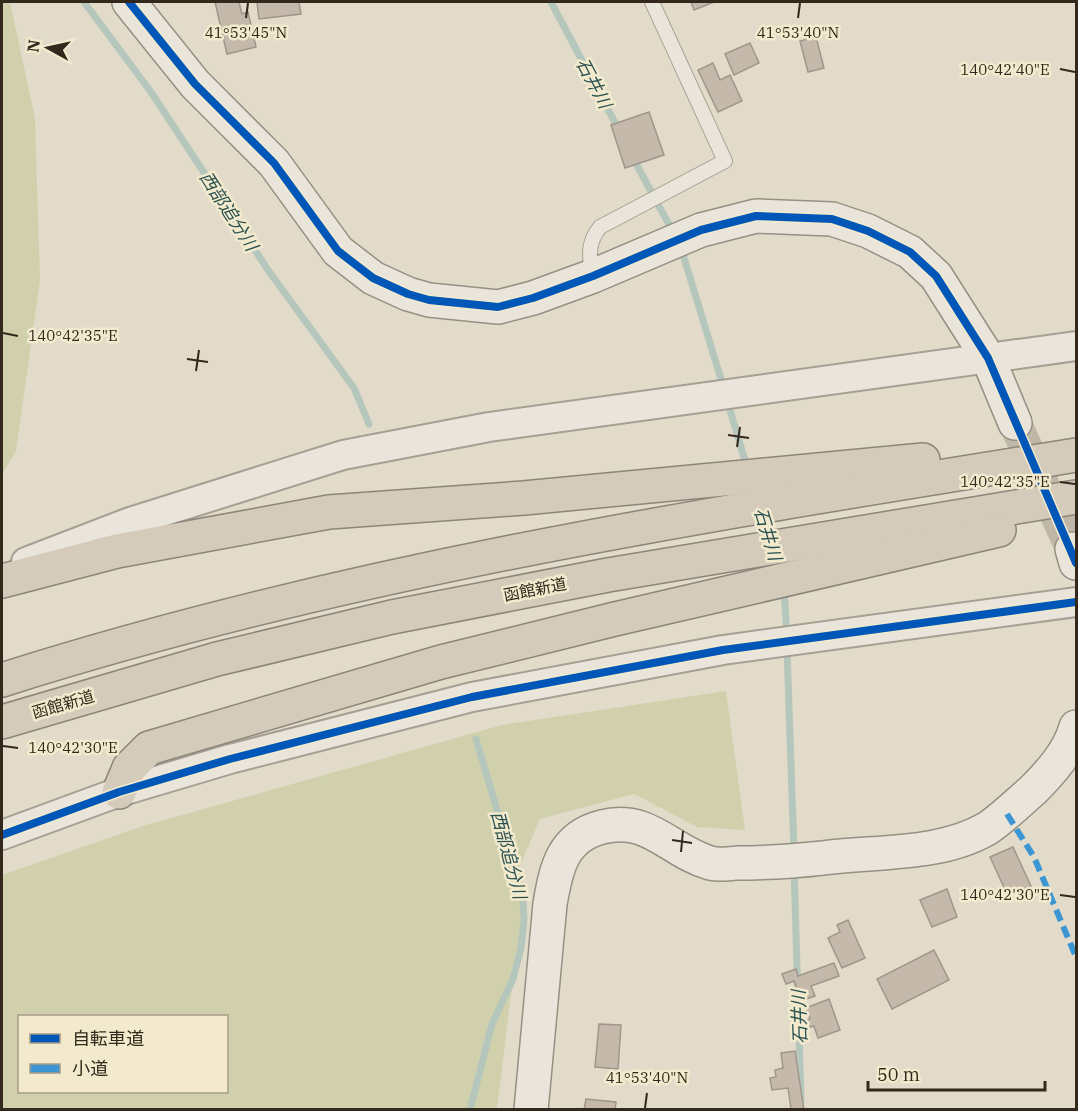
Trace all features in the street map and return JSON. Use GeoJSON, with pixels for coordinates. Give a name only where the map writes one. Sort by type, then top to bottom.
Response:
{"type":"FeatureCollection","features":[{"type":"Feature","properties":{"kind":"highway"},"geometry":{"type":"LineString","coordinates":[[2,581],[117,551],[329,512],[524,498],[900,462],[1077,448]]}},
{"type":"Feature","properties":{"kind":"highway"},"geometry":{"type":"LineString","coordinates":[[2,680],[209,620],[385,578],[602,535],[1077,455]]}},
{"type":"Feature","properties":{"kind":"highway","name":"函館新道"},"geometry":{"type":"LineString","coordinates":[[2,722],[217,659],[392,617],[608,575],[1077,497]]}},
{"type":"Feature","properties":{"kind":"highway"},"geometry":{"type":"LineString","coordinates":[[119,792],[129,768],[149,748],[441,662],[883,556],[1077,513]]}},
{"type":"Feature","properties":{"kind":"street"},"geometry":{"type":"LineString","coordinates":[[129,2],[195,84],[274,163],[338,250],[373,278],[408,294],[429,300],[498,307],[533,298],[593,276],[701,230],[756,216],[832,219],[868,231],[910,252],[936,276],[988,358],[1015,423]]}},
{"type":"Feature","properties":{"kind":"street"},"geometry":{"type":"LineString","coordinates":[[2,571],[130,522],[343,455],[489,427],[1077,346]]}},
{"type":"Feature","properties":{"kind":"street"},"geometry":{"type":"LineString","coordinates":[[2,835],[119,792],[230,759],[472,697],[723,650],[1077,602]]}},
{"type":"Feature","properties":{"kind":"street"},"geometry":{"type":"LineString","coordinates":[[531,1110],[550,904],[555,873],[566,849],[587,832],[621,824],[640,826],[683,852],[712,864],[775,863],[905,852],[937,846],[986,829],[1007,814],[1048,775],[1072,740],[1077,727]]}},
{"type":"Feature","properties":{"kind":"lane"},"geometry":{"type":"LineString","coordinates":[[593,276],[588,252],[593,236],[600,227],[725,161],[652,2]]}},
{"type":"Feature","properties":{"kind":"green space"},"geometry":{"type":"Polygon","coordinates":[[[2,2],[10,2],[35,118],[40,281],[16,451],[2,474],[2,2]]]}},
{"type":"Feature","properties":{"kind":"green space"},"geometry":{"type":"Polygon","coordinates":[[[726,691],[745,830],[697,827],[634,794],[540,819],[520,866],[524,920],[521,948],[513,979],[497,1109],[2,1109],[2,875],[143,826],[502,725],[726,691]]]}},
{"type":"Feature","properties":{"kind":"building"},"geometry":{"type":"Polygon","coordinates":[[[215,2],[239,2],[242,14],[248,12],[256,47],[227,54],[215,2]]]}},
{"type":"Feature","properties":{"kind":"building"},"geometry":{"type":"Polygon","coordinates":[[[257,2],[299,2],[301,14],[259,19],[257,2]]]}},
{"type":"Feature","properties":{"kind":"building"},"geometry":{"type":"Polygon","coordinates":[[[691,2],[714,2],[694,10],[691,2]]]}},
{"type":"Feature","properties":{"kind":"building"},"geometry":{"type":"Polygon","coordinates":[[[816,37],[824,68],[808,72],[800,41],[816,37]]]}},
{"type":"Feature","properties":{"kind":"building"},"geometry":{"type":"Polygon","coordinates":[[[750,43],[759,63],[734,75],[725,54],[750,43]]]}},
{"type":"Feature","properties":{"kind":"building"},"geometry":{"type":"Polygon","coordinates":[[[713,63],[720,80],[730,75],[742,101],[718,112],[698,70],[713,63]]]}},
{"type":"Feature","properties":{"kind":"building"},"geometry":{"type":"Polygon","coordinates":[[[649,112],[664,155],[625,168],[611,125],[649,112]]]}},
{"type":"Feature","properties":{"kind":"building"},"geometry":{"type":"Polygon","coordinates":[[[1013,847],[1031,886],[1008,896],[990,857],[1013,847]]]}},
{"type":"Feature","properties":{"kind":"building"},"geometry":{"type":"Polygon","coordinates":[[[947,889],[957,917],[932,927],[920,900],[947,889]]]}},
{"type":"Feature","properties":{"kind":"building"},"geometry":{"type":"Polygon","coordinates":[[[848,920],[865,958],[842,968],[828,938],[840,932],[837,925],[848,920]]]}},
{"type":"Feature","properties":{"kind":"building"},"geometry":{"type":"Polygon","coordinates":[[[934,950],[949,980],[892,1009],[877,979],[934,950]]]}},
{"type":"Feature","properties":{"kind":"building"},"geometry":{"type":"Polygon","coordinates":[[[834,963],[839,976],[811,986],[815,996],[801,1001],[794,981],[786,984],[782,974],[796,969],[798,976],[834,963]]]}},
{"type":"Feature","properties":{"kind":"building"},"geometry":{"type":"Polygon","coordinates":[[[829,999],[840,1030],[818,1038],[814,1026],[802,1030],[800,1024],[810,1019],[806,1008],[829,999]]]}},
{"type":"Feature","properties":{"kind":"building"},"geometry":{"type":"Polygon","coordinates":[[[599,1024],[621,1025],[618,1069],[595,1067],[599,1024]]]}},
{"type":"Feature","properties":{"kind":"building"},"geometry":{"type":"Polygon","coordinates":[[[795,1051],[804,1110],[788,1110],[791,1109],[788,1088],[772,1090],[770,1078],[776,1077],[775,1070],[783,1068],[781,1053],[795,1051]]]}},
{"type":"Feature","properties":{"kind":"building"},"geometry":{"type":"Polygon","coordinates":[[[586,1099],[616,1102],[615,1110],[584,1110],[586,1099]]]}},
{"type":"Feature","properties":{"kind":"waterway","name":"西部追分川"},"geometry":{"type":"LineString","coordinates":[[84,2],[151,92],[268,270],[354,388],[369,424]]}},
{"type":"Feature","properties":{"kind":"waterway","name":"石井川"},"geometry":{"type":"LineString","coordinates":[[551,2],[620,132]]}},
{"type":"Feature","properties":{"kind":"waterway","name":"石井川"},"geometry":{"type":"LineString","coordinates":[[633,158],[673,232]]}},
{"type":"Feature","properties":{"kind":"waterway","name":"石井川"},"geometry":{"type":"LineString","coordinates":[[681,248],[724,389]]}},
{"type":"Feature","properties":{"kind":"waterway","name":"石井川"},"geometry":{"type":"LineString","coordinates":[[727,400],[747,467]]}},
{"type":"Feature","properties":{"kind":"waterway","name":"石井川"},"geometry":{"type":"LineString","coordinates":[[762,515],[769,539]]}},
{"type":"Feature","properties":{"kind":"waterway","name":"石井川"},"geometry":{"type":"LineString","coordinates":[[784,589],[787,635]]}},
{"type":"Feature","properties":{"kind":"waterway","name":"石井川"},"geometry":{"type":"LineString","coordinates":[[787,649],[794,851]]}},
{"type":"Feature","properties":{"kind":"waterway","name":"西部追分川"},"geometry":{"type":"LineString","coordinates":[[470,1110],[492,1024],[513,979],[521,948],[524,920],[523,898],[476,739]]}},
{"type":"Feature","properties":{"kind":"waterway","name":"石井川"},"geometry":{"type":"LineString","coordinates":[[794,868],[801,1100]]}},
{"type":"Feature","properties":{"kind":"tunnel"},"geometry":{"type":"LineString","coordinates":[[1015,423],[1072,549]]}},
{"type":"Feature","properties":{"kind":"marked path"},"geometry":{"type":"LineString","coordinates":[[1007,814],[1034,857],[1076,957]]}},
{"type":"Feature","properties":{"kind":"cycle path"},"geometry":{"type":"LineString","coordinates":[[129,2],[195,84],[274,163],[338,251],[373,278],[408,294],[429,300],[498,307],[533,298],[593,276],[701,230],[756,216],[832,219],[868,231],[910,252],[936,276],[988,358],[1076,563]]}},
{"type":"Feature","properties":{"kind":"cycle path"},"geometry":{"type":"LineString","coordinates":[[2,835],[119,792],[230,759],[472,697],[723,650],[1076,602]]}}]}
